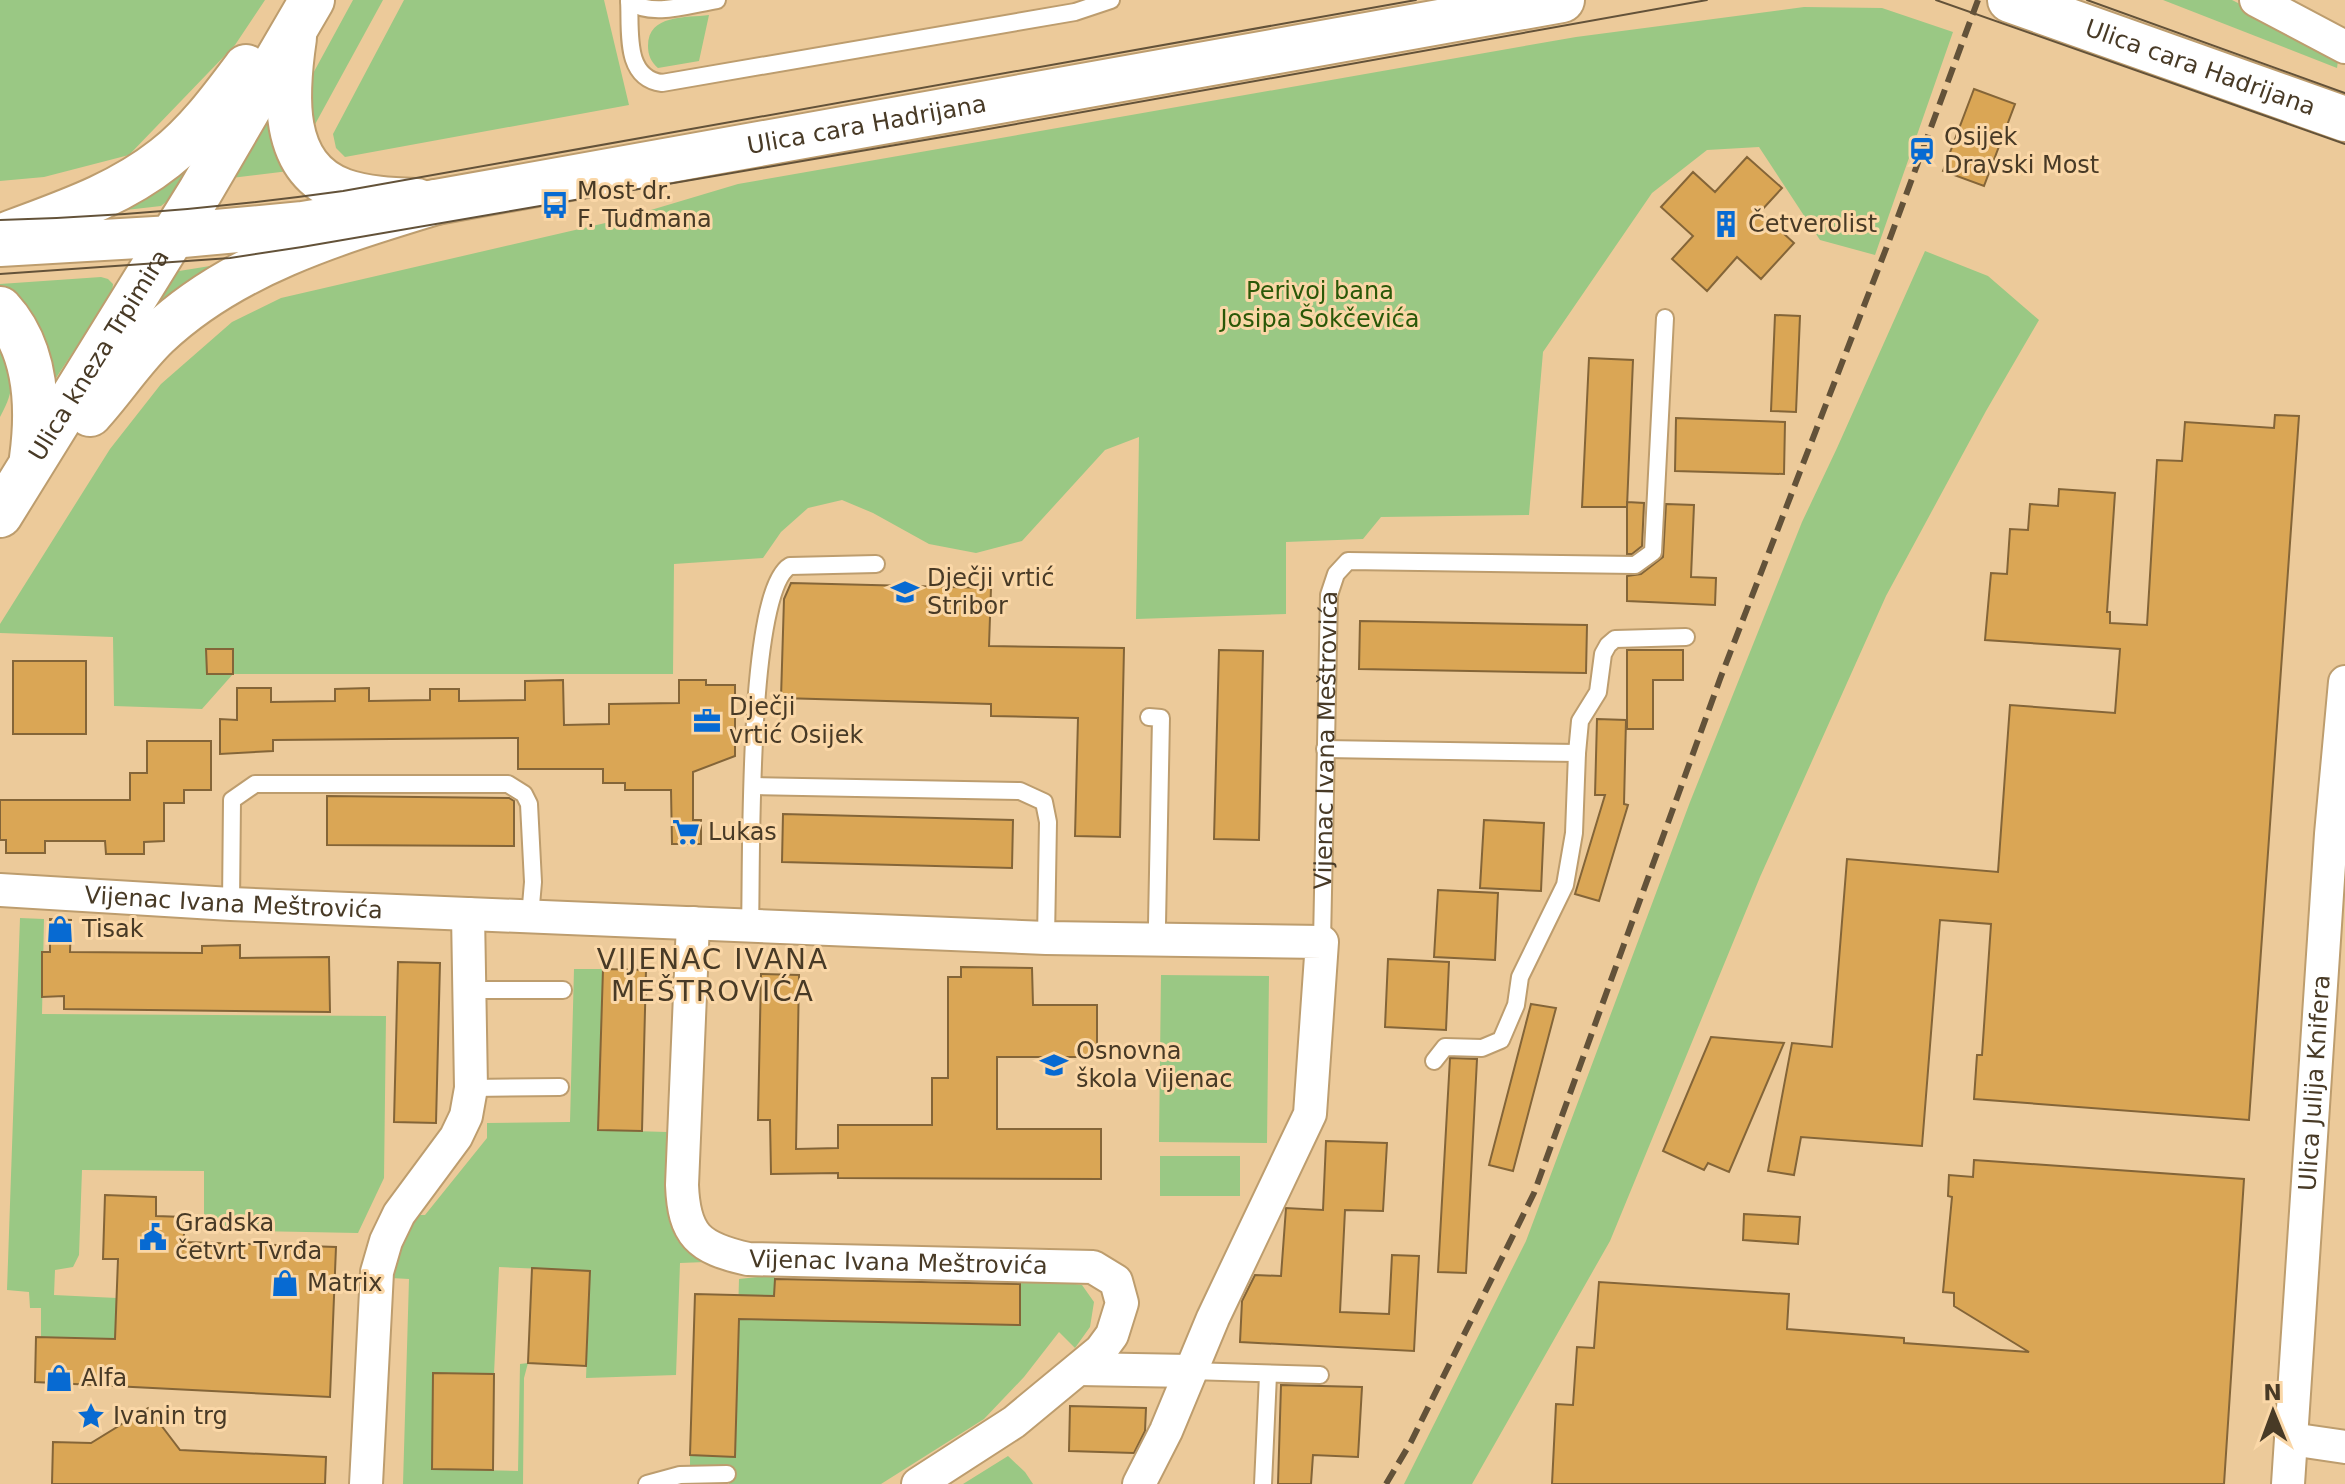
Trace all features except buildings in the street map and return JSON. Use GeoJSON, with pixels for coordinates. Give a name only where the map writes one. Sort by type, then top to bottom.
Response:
{"type":"FeatureCollection","features":[{"type":"Feature","properties":{"kind":"main road","name":"Ulica cara Hadrijana"},"geometry":{"type":"LineString","coordinates":[[172,236],[303,224],[436,202],[1562,0]]}},
{"type":"Feature","properties":{"kind":"main road","name":"Ulica cara Hadrijana"},"geometry":{"type":"LineString","coordinates":[[2010,0],[2345,119]]}},
{"type":"Feature","properties":{"kind":"main road"},"geometry":{"type":"LineString","coordinates":[[305,11],[291,57],[289,118],[298,152],[311,170],[343,191],[369,197],[436,202]]}},
{"type":"Feature","properties":{"kind":"main road"},"geometry":{"type":"LineString","coordinates":[[0,237],[96,200],[142,175],[168,156],[210,114],[259,50],[305,11]]}},
{"type":"Feature","properties":{"kind":"main road","name":"Ulica kneza Trpimira"},"geometry":{"type":"LineString","coordinates":[[0,515],[172,236],[305,11]]}},
{"type":"Feature","properties":{"kind":"main road"},"geometry":{"type":"LineString","coordinates":[[31,466],[69,436],[156,336],[222,286],[302,247],[436,202]]}},
{"type":"Feature","properties":{"kind":"main road"},"geometry":{"type":"LineString","coordinates":[[0,309],[16,330],[30,365],[36,406],[31,466]]}},
{"type":"Feature","properties":{"kind":"street"},"geometry":{"type":"LineString","coordinates":[[2256,0],[2345,47]]}},
{"type":"Feature","properties":{"kind":"street"},"geometry":{"type":"LineString","coordinates":[[0,246],[172,236]]}},
{"type":"Feature","properties":{"kind":"street","name":"Ulica Julija Knifera"},"geometry":{"type":"LineString","coordinates":[[2288,1484],[2338,835],[2345,682]]}},
{"type":"Feature","properties":{"kind":"street","name":"Vijenac Ivana Meštrovića"},"geometry":{"type":"LineString","coordinates":[[0,890],[231,904],[1046,938],[1322,942],[1310,1114],[1139,1484]]}},
{"type":"Feature","properties":{"kind":"street"},"geometry":{"type":"LineString","coordinates":[[366,1484],[377,1272],[386,1241],[399,1214],[456,1137],[466,1116],[471,1088],[468,914]]}},
{"type":"Feature","properties":{"kind":"street","name":"Vijenac Ivana Meštrovića"},"geometry":{"type":"LineString","coordinates":[[693,923],[682,1185],[684,1214],[691,1231],[729,1255],[748,1259],[1093,1267],[1116,1281],[1122,1303],[1112,1335],[1101,1350],[1014,1422],[918,1484]]}},
{"type":"Feature","properties":{"kind":"street"},"geometry":{"type":"LineString","coordinates":[[1079,1369],[1190,1371]]}},
{"type":"Feature","properties":{"kind":"street"},"geometry":{"type":"LineString","coordinates":[[2291,1439],[2345,1447]]}},
{"type":"Feature","properties":{"kind":"lane"},"geometry":{"type":"LineString","coordinates":[[629,0],[636,7],[670,8],[717,0]]}},
{"type":"Feature","properties":{"kind":"lane"},"geometry":{"type":"LineString","coordinates":[[629,0],[630,38],[640,74],[649,81],[662,83],[1075,12],[1111,0]]}},
{"type":"Feature","properties":{"kind":"lane","name":"Vijenac Ivana Meštrovića"},"geometry":{"type":"LineString","coordinates":[[1322,942],[1329,595],[1336,574],[1348,561],[1635,565],[1653,552],[1665,318]]}},
{"type":"Feature","properties":{"kind":"lane"},"geometry":{"type":"LineString","coordinates":[[750,926],[756,701],[760,662],[776,582],[782,570],[790,566],[876,564]]}},
{"type":"Feature","properties":{"kind":"lane"},"geometry":{"type":"LineString","coordinates":[[1434,1061],[1445,1047],[1482,1048],[1501,1040],[1516,1005],[1520,977],[1565,885],[1574,833],[1580,721],[1598,692],[1603,654],[1608,645],[1615,639],[1686,637]]}},
{"type":"Feature","properties":{"kind":"lane"},"geometry":{"type":"LineString","coordinates":[[1149,717],[1161,718],[1157,924],[1154,940]]}},
{"type":"Feature","properties":{"kind":"lane"},"geometry":{"type":"LineString","coordinates":[[1325,749],[1577,753]]}},
{"type":"Feature","properties":{"kind":"lane"},"geometry":{"type":"LineString","coordinates":[[231,904],[232,800],[255,784],[508,784],[524,794],[529,804],[533,882],[530,917]]}},
{"type":"Feature","properties":{"kind":"lane"},"geometry":{"type":"LineString","coordinates":[[754,786],[1020,791],[1034,795],[1044,802],[1048,822],[1046,938]]}},
{"type":"Feature","properties":{"kind":"lane"},"geometry":{"type":"LineString","coordinates":[[471,990],[563,990]]}},
{"type":"Feature","properties":{"kind":"lane"},"geometry":{"type":"LineString","coordinates":[[471,1088],[560,1087]]}},
{"type":"Feature","properties":{"kind":"lane"},"geometry":{"type":"LineString","coordinates":[[1190,1371],[1320,1375]]}},
{"type":"Feature","properties":{"kind":"lane"},"geometry":{"type":"LineString","coordinates":[[1263,1484],[1268,1375]]}},
{"type":"Feature","properties":{"kind":"lane"},"geometry":{"type":"LineString","coordinates":[[647,1484],[680,1475],[727,1474]]}},
{"type":"Feature","properties":{"kind":"green space"},"geometry":{"type":"Polygon","coordinates":[[[0,0],[265,0],[235,45],[129,155],[44,177],[0,181],[0,0]]]}},
{"type":"Feature","properties":{"kind":"green space"},"geometry":{"type":"Polygon","coordinates":[[[353,0],[383,0],[313,128],[309,121],[310,79],[353,0]]]}},
{"type":"Feature","properties":{"kind":"green space"},"geometry":{"type":"Polygon","coordinates":[[[404,0],[604,0],[629,105],[345,157],[336,148],[333,134],[404,0]]]}},
{"type":"Feature","properties":{"kind":"green space"},"geometry":{"type":"Polygon","coordinates":[[[2163,0],[2232,0],[2339,54],[2337,68],[2163,0]]]}},
{"type":"Feature","properties":{"kind":"green space","name":"Perivoj bana Josipa Šokčevića"},"geometry":{"type":"Polygon","coordinates":[[[1804,7],[1882,8],[1953,32],[1875,255],[1820,240],[1759,147],[1707,150],[1652,193],[1543,352],[1529,515],[1381,517],[1363,539],[1286,542],[1286,614],[1136,619],[1139,437],[1105,450],[1022,541],[976,553],[929,544],[842,500],[808,508],[781,532],[763,558],[674,564],[673,674],[233,674],[202,709],[114,706],[113,637],[0,633],[0,624],[110,449],[161,384],[232,322],[281,298],[614,221],[738,184],[1576,37],[1804,7]]]}},
{"type":"Feature","properties":{"kind":"green space"},"geometry":{"type":"Polygon","coordinates":[[[709,15],[699,61],[656,66],[650,58],[648,46],[654,28],[670,20],[709,15]]]}},
{"type":"Feature","properties":{"kind":"green space"},"geometry":{"type":"Polygon","coordinates":[[[273,109],[289,171],[231,178],[273,109]]]}},
{"type":"Feature","properties":{"kind":"green space"},"geometry":{"type":"Polygon","coordinates":[[[204,142],[171,198],[161,206],[91,214],[204,142]]]}},
{"type":"Feature","properties":{"kind":"green space"},"geometry":{"type":"Polygon","coordinates":[[[1925,251],[1988,276],[2039,320],[1886,596],[1760,877],[1610,1241],[1472,1484],[1404,1484],[1526,1241],[1690,802],[1802,522],[1925,251]]]}},
{"type":"Feature","properties":{"kind":"green space"},"geometry":{"type":"Polygon","coordinates":[[[241,261],[125,343],[173,272],[241,261]]]}},
{"type":"Feature","properties":{"kind":"green space"},"geometry":{"type":"Polygon","coordinates":[[[101,277],[113,284],[112,293],[50,387],[0,296],[0,284],[101,277]]]}},
{"type":"Feature","properties":{"kind":"green space"},"geometry":{"type":"Polygon","coordinates":[[[0,338],[10,369],[11,386],[0,417],[0,338]]]}},
{"type":"Feature","properties":{"kind":"green space"},"geometry":{"type":"Polygon","coordinates":[[[20,918],[44,919],[42,1014],[386,1016],[384,1178],[358,1233],[204,1230],[204,1171],[82,1170],[79,1255],[73,1267],[55,1270],[54,1295],[117,1298],[115,1339],[41,1337],[41,1308],[30,1308],[29,1292],[7,1290],[20,918]]]}},
{"type":"Feature","properties":{"kind":"green space"},"geometry":{"type":"Polygon","coordinates":[[[574,969],[603,969],[599,1130],[667,1132],[665,1193],[670,1223],[684,1248],[706,1262],[680,1263],[676,1375],[586,1378],[590,1271],[499,1267],[494,1374],[433,1373],[432,1469],[518,1471],[520,1364],[528,1363],[524,1378],[523,1484],[403,1484],[409,1279],[391,1278],[391,1270],[412,1215],[425,1215],[487,1138],[487,1123],[570,1122],[574,969]]]}},
{"type":"Feature","properties":{"kind":"green space"},"geometry":{"type":"Polygon","coordinates":[[[1161,975],[1269,976],[1267,1143],[1159,1142],[1161,975]]]}},
{"type":"Feature","properties":{"kind":"green space"},"geometry":{"type":"Polygon","coordinates":[[[1160,1156],[1240,1156],[1240,1196],[1160,1196],[1160,1156]]]}},
{"type":"Feature","properties":{"kind":"green space"},"geometry":{"type":"Polygon","coordinates":[[[775,1275],[775,1320],[1019,1325],[1021,1280],[1082,1285],[1094,1302],[1090,1327],[1075,1348],[1059,1332],[1024,1377],[984,1419],[881,1484],[729,1484],[730,1469],[690,1467],[690,1455],[734,1457],[739,1279],[775,1275]]]}},
{"type":"Feature","properties":{"kind":"green space"},"geometry":{"type":"Polygon","coordinates":[[[1008,1456],[1033,1484],[963,1484],[1008,1456]]]}},
{"type":"Feature","properties":{"kind":"tram line"},"geometry":{"type":"LineString","coordinates":[[0,220],[172,210],[343,191],[1416,0]]}},
{"type":"Feature","properties":{"kind":"tram line"},"geometry":{"type":"LineString","coordinates":[[0,274],[230,258],[302,247],[977,131],[1707,0]]}},
{"type":"Feature","properties":{"kind":"tram line"},"geometry":{"type":"LineString","coordinates":[[1936,0],[2345,144]]}},
{"type":"Feature","properties":{"kind":"tram line"},"geometry":{"type":"LineString","coordinates":[[2087,0],[2345,93]]}},
{"type":"Feature","properties":{"kind":"railway"},"geometry":{"type":"LineString","coordinates":[[1386,1484],[1411,1442],[1534,1193],[1720,679],[1889,241],[1978,0]]}},
{"type":"Feature","properties":{"kind":"place","name":"Osijek Dravski Most"},"geometry":{"type":"Point","coordinates":[1922,151]}},
{"type":"Feature","properties":{"kind":"place","name":"Most dr. F. Tuđmana"},"geometry":{"type":"Point","coordinates":[555,205]}},
{"type":"Feature","properties":{"kind":"place","name":"Četverolist"},"geometry":{"type":"Point","coordinates":[1726,224]}},
{"type":"Feature","properties":{"kind":"place","name":"Dječji vrtić Stribor"},"geometry":{"type":"Point","coordinates":[905,592]}},
{"type":"Feature","properties":{"kind":"place","name":"Dječji vrtić Osijek"},"geometry":{"type":"Point","coordinates":[707,721]}},
{"type":"Feature","properties":{"kind":"place","name":"Lukas"},"geometry":{"type":"Point","coordinates":[686,832]}},
{"type":"Feature","properties":{"kind":"place","name":"Tisak"},"geometry":{"type":"Point","coordinates":[60,929]}},
{"type":"Feature","properties":{"kind":"place","name":"Osnovna škola Vijenac"},"geometry":{"type":"Point","coordinates":[1054,1065]}},
{"type":"Feature","properties":{"kind":"place","name":"Gradska četvrt Tvrđa"},"geometry":{"type":"Point","coordinates":[153,1237]}},
{"type":"Feature","properties":{"kind":"place","name":"Matrix"},"geometry":{"type":"Point","coordinates":[285,1283]}},
{"type":"Feature","properties":{"kind":"place","name":"Alfa"},"geometry":{"type":"Point","coordinates":[59,1378]}},
{"type":"Feature","properties":{"kind":"place","name":"Ivanin trg"},"geometry":{"type":"Point","coordinates":[91,1416]}},
{"type":"Feature","properties":{"kind":"district","name":"VIJENAC IVANA MEŠTROVIĆA"},"geometry":{"type":"Point","coordinates":[713,975]}}]}
